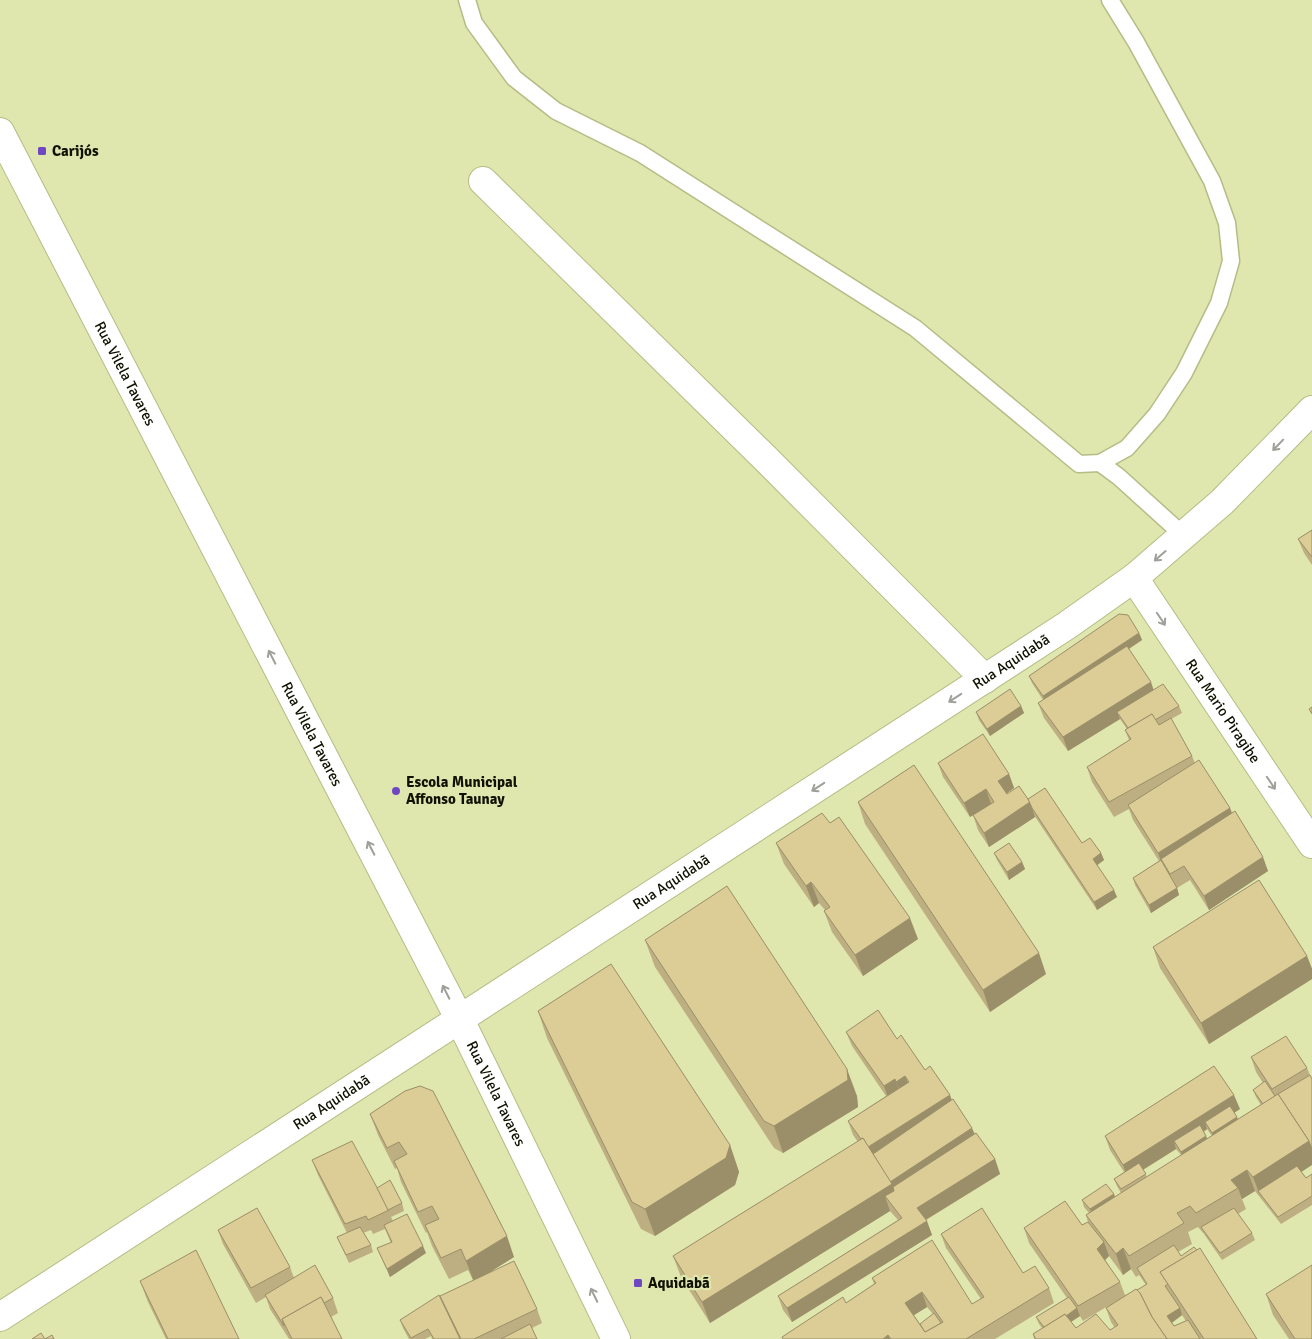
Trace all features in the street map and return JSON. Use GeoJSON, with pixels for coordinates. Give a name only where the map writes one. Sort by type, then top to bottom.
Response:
{"type":"FeatureCollection","features":[{"type":"Feature","properties":{"kind":"street","name":"Rua Vilela Tavares"},"geometry":{"type":"LineString","coordinates":[[0,132],[460,1020],[616,1339]]}},
{"type":"Feature","properties":{"kind":"street"},"geometry":{"type":"LineString","coordinates":[[483,181],[757,450],[984,679]]}},
{"type":"Feature","properties":{"kind":"street","name":"Rua Aquidabã"},"geometry":{"type":"LineString","coordinates":[[0,1317],[1066,626],[1134,578],[1222,502],[1312,410]]}},
{"type":"Feature","properties":{"kind":"street","name":"Rua Mario Piragibe"},"geometry":{"type":"LineString","coordinates":[[1134,578],[1312,844]]}},
{"type":"Feature","properties":{"kind":"lane"},"geometry":{"type":"LineString","coordinates":[[467,0],[474,23],[514,78],[556,111],[640,153],[915,328],[1079,464],[1100,463],[1127,448],[1157,414],[1184,373],[1220,303],[1231,261],[1228,223],[1212,181],[1136,42],[1110,0]]}},
{"type":"Feature","properties":{"kind":"lane"},"geometry":{"type":"LineString","coordinates":[[1100,463],[1119,477],[1183,535]]}},
{"type":"Feature","properties":{"kind":"building"},"geometry":{"type":"Polygon","coordinates":[[[1312,530],[1312,557],[1298,539],[1312,530]]]}},
{"type":"Feature","properties":{"kind":"building"},"geometry":{"type":"Polygon","coordinates":[[[1119,614],[1128,615],[1139,633],[1043,696],[1029,676],[1119,614]]]}},
{"type":"Feature","properties":{"kind":"building"},"geometry":{"type":"Polygon","coordinates":[[[1127,646],[1151,682],[1063,737],[1038,703],[1127,646]]]}},
{"type":"Feature","properties":{"kind":"building"},"geometry":{"type":"Polygon","coordinates":[[[1163,684],[1179,706],[1155,720],[1152,714],[1128,728],[1117,712],[1163,684]]]}},
{"type":"Feature","properties":{"kind":"building"},"geometry":{"type":"Polygon","coordinates":[[[1010,689],[1021,706],[987,729],[976,712],[1010,689]]]}},
{"type":"Feature","properties":{"kind":"building"},"geometry":{"type":"Polygon","coordinates":[[[1152,714],[1159,725],[1171,718],[1192,756],[1109,802],[1087,767],[1131,739],[1125,730],[1152,714]]]}},
{"type":"Feature","properties":{"kind":"building"},"geometry":{"type":"Polygon","coordinates":[[[983,734],[1009,774],[998,781],[1007,794],[1019,786],[1030,802],[984,833],[973,815],[994,802],[986,789],[964,803],[938,763],[983,734]]]}},
{"type":"Feature","properties":{"kind":"building"},"geometry":{"type":"Polygon","coordinates":[[[1199,760],[1230,808],[1158,853],[1128,805],[1199,760]]]}},
{"type":"Feature","properties":{"kind":"building"},"geometry":{"type":"Polygon","coordinates":[[[914,765],[1039,953],[983,990],[858,802],[914,765]]]}},
{"type":"Feature","properties":{"kind":"building"},"geometry":{"type":"Polygon","coordinates":[[[1045,788],[1082,843],[1090,838],[1101,853],[1093,859],[1114,890],[1094,902],[1028,799],[1045,788]]]}},
{"type":"Feature","properties":{"kind":"building"},"geometry":{"type":"Polygon","coordinates":[[[1235,811],[1263,857],[1204,896],[1184,866],[1170,874],[1161,859],[1235,811]]]}},
{"type":"Feature","properties":{"kind":"building"},"geometry":{"type":"Polygon","coordinates":[[[822,813],[830,823],[839,817],[910,918],[855,955],[824,911],[830,907],[811,882],[806,886],[776,843],[822,813]]]}},
{"type":"Feature","properties":{"kind":"building"},"geometry":{"type":"Polygon","coordinates":[[[1009,843],[1022,862],[1007,872],[994,853],[1009,843]]]}},
{"type":"Feature","properties":{"kind":"building"},"geometry":{"type":"Polygon","coordinates":[[[1161,860],[1177,888],[1149,905],[1133,878],[1161,860]]]}},
{"type":"Feature","properties":{"kind":"building"},"geometry":{"type":"Polygon","coordinates":[[[1259,880],[1307,956],[1201,1023],[1153,947],[1259,880]]]}},
{"type":"Feature","properties":{"kind":"building"},"geometry":{"type":"Polygon","coordinates":[[[727,886],[847,1069],[848,1080],[774,1126],[764,1121],[645,940],[727,886]]]}},
{"type":"Feature","properties":{"kind":"building"},"geometry":{"type":"Polygon","coordinates":[[[611,964],[730,1145],[726,1158],[645,1209],[632,1202],[538,1011],[611,964]]]}},
{"type":"Feature","properties":{"kind":"building"},"geometry":{"type":"Polygon","coordinates":[[[878,1010],[897,1039],[901,1035],[925,1070],[930,1066],[950,1095],[868,1147],[863,1138],[861,1139],[848,1121],[909,1082],[905,1076],[896,1082],[895,1079],[884,1086],[846,1032],[878,1010]]]}},
{"type":"Feature","properties":{"kind":"building"},"geometry":{"type":"Polygon","coordinates":[[[1286,1036],[1307,1068],[1272,1089],[1251,1057],[1286,1036]]]}},
{"type":"Feature","properties":{"kind":"building"},"geometry":{"type":"Polygon","coordinates":[[[1214,1066],[1234,1095],[1123,1165],[1105,1136],[1214,1066]]]}},
{"type":"Feature","properties":{"kind":"building"},"geometry":{"type":"Polygon","coordinates":[[[1310,1075],[1312,1079],[1312,1149],[1309,1141],[1278,1094],[1310,1075]]]}},
{"type":"Feature","properties":{"kind":"building"},"geometry":{"type":"Polygon","coordinates":[[[1265,1081],[1275,1096],[1263,1104],[1253,1090],[1265,1081]]]}},
{"type":"Feature","properties":{"kind":"building"},"geometry":{"type":"Polygon","coordinates":[[[420,1086],[433,1091],[507,1236],[466,1261],[461,1249],[441,1258],[425,1225],[439,1219],[432,1206],[418,1212],[394,1161],[407,1154],[399,1142],[387,1148],[370,1114],[405,1091],[420,1086]]]}},
{"type":"Feature","properties":{"kind":"building"},"geometry":{"type":"Polygon","coordinates":[[[1278,1094],[1309,1141],[1253,1177],[1247,1170],[1231,1180],[1238,1188],[1196,1213],[1190,1206],[1177,1213],[1184,1223],[1129,1256],[1123,1248],[1116,1254],[1086,1215],[1278,1094]]]}},
{"type":"Feature","properties":{"kind":"building"},"geometry":{"type":"Polygon","coordinates":[[[953,1099],[972,1128],[890,1182],[873,1154],[953,1099]]]}},
{"type":"Feature","properties":{"kind":"building"},"geometry":{"type":"Polygon","coordinates":[[[1230,1106],[1237,1117],[1212,1133],[1205,1122],[1230,1106]]]}},
{"type":"Feature","properties":{"kind":"building"},"geometry":{"type":"Polygon","coordinates":[[[1200,1125],[1206,1136],[1181,1152],[1174,1141],[1200,1125]]]}},
{"type":"Feature","properties":{"kind":"building"},"geometry":{"type":"Polygon","coordinates":[[[976,1133],[995,1159],[917,1208],[927,1221],[787,1308],[778,1296],[902,1218],[885,1196],[894,1191],[893,1187],[976,1133]]]}},
{"type":"Feature","properties":{"kind":"building"},"geometry":{"type":"Polygon","coordinates":[[[863,1138],[892,1184],[702,1302],[673,1256],[863,1138]]]}},
{"type":"Feature","properties":{"kind":"building"},"geometry":{"type":"Polygon","coordinates":[[[352,1141],[389,1210],[368,1220],[366,1216],[345,1224],[312,1160],[352,1141]]]}},
{"type":"Feature","properties":{"kind":"building"},"geometry":{"type":"Polygon","coordinates":[[[1139,1163],[1146,1174],[1121,1189],[1114,1179],[1139,1163]]]}},
{"type":"Feature","properties":{"kind":"building"},"geometry":{"type":"Polygon","coordinates":[[[1297,1166],[1306,1178],[1312,1174],[1312,1196],[1278,1217],[1258,1191],[1297,1166]]]}},
{"type":"Feature","properties":{"kind":"building"},"geometry":{"type":"Polygon","coordinates":[[[390,1180],[402,1203],[388,1210],[377,1188],[390,1180]]]}},
{"type":"Feature","properties":{"kind":"building"},"geometry":{"type":"Polygon","coordinates":[[[1106,1184],[1114,1194],[1090,1209],[1082,1200],[1106,1184]]]}},
{"type":"Feature","properties":{"kind":"building"},"geometry":{"type":"Polygon","coordinates":[[[1065,1201],[1082,1225],[1088,1222],[1104,1242],[1097,1249],[1120,1282],[1078,1306],[1024,1228],[1065,1201]]]}},
{"type":"Feature","properties":{"kind":"building"},"geometry":{"type":"Polygon","coordinates":[[[257,1208],[290,1267],[251,1288],[218,1230],[257,1208]]]}},
{"type":"Feature","properties":{"kind":"building"},"geometry":{"type":"Polygon","coordinates":[[[982,1208],[1023,1273],[1035,1266],[1049,1288],[966,1339],[891,1339],[888,1335],[883,1339],[783,1339],[782,1337],[843,1297],[846,1303],[876,1283],[872,1278],[932,1240],[972,1304],[984,1297],[941,1234],[982,1208]],[[922,1292],[905,1303],[925,1332],[943,1322],[922,1292]]]}},
{"type":"Feature","properties":{"kind":"building"},"geometry":{"type":"Polygon","coordinates":[[[1234,1208],[1252,1233],[1220,1253],[1201,1227],[1234,1208]]]}},
{"type":"Feature","properties":{"kind":"building"},"geometry":{"type":"Polygon","coordinates":[[[407,1214],[423,1246],[387,1269],[377,1248],[392,1242],[384,1225],[407,1214]]]}},
{"type":"Feature","properties":{"kind":"building"},"geometry":{"type":"Polygon","coordinates":[[[360,1227],[371,1245],[346,1255],[337,1237],[360,1227]]]}},
{"type":"Feature","properties":{"kind":"building"},"geometry":{"type":"Polygon","coordinates":[[[1174,1245],[1181,1256],[1194,1247],[1197,1250],[1160,1272],[1168,1284],[1165,1286],[1180,1308],[1167,1316],[1174,1326],[1188,1320],[1200,1339],[1167,1339],[1137,1290],[1147,1284],[1137,1268],[1174,1245]]]}},
{"type":"Feature","properties":{"kind":"building"},"geometry":{"type":"Polygon","coordinates":[[[1200,1248],[1257,1339],[1204,1339],[1160,1272],[1200,1248]]]}},
{"type":"Feature","properties":{"kind":"building"},"geometry":{"type":"Polygon","coordinates":[[[196,1250],[239,1339],[168,1339],[140,1281],[196,1250]]]}},
{"type":"Feature","properties":{"kind":"building"},"geometry":{"type":"Polygon","coordinates":[[[514,1261],[537,1309],[474,1339],[461,1339],[440,1296],[514,1261]]]}},
{"type":"Feature","properties":{"kind":"building"},"geometry":{"type":"Polygon","coordinates":[[[315,1265],[333,1298],[324,1303],[321,1297],[282,1319],[284,1326],[265,1295],[315,1265]]]}},
{"type":"Feature","properties":{"kind":"building"},"geometry":{"type":"Polygon","coordinates":[[[1312,1265],[1312,1339],[1295,1339],[1266,1294],[1312,1265]]]}},
{"type":"Feature","properties":{"kind":"building"},"geometry":{"type":"Polygon","coordinates":[[[1136,1289],[1167,1339],[1036,1339],[1033,1334],[1065,1314],[1076,1328],[1096,1314],[1110,1330],[1118,1325],[1106,1308],[1136,1289]]]}},
{"type":"Feature","properties":{"kind":"building"},"geometry":{"type":"Polygon","coordinates":[[[439,1295],[460,1339],[434,1339],[428,1329],[411,1338],[400,1320],[439,1295]]]}},
{"type":"Feature","properties":{"kind":"building"},"geometry":{"type":"Polygon","coordinates":[[[321,1297],[342,1339],[292,1339],[282,1319],[321,1297]]]}},
{"type":"Feature","properties":{"kind":"building"},"geometry":{"type":"Polygon","coordinates":[[[1069,1297],[1077,1308],[1044,1327],[1036,1317],[1069,1297]]]}},
{"type":"Feature","properties":{"kind":"building"},"geometry":{"type":"Polygon","coordinates":[[[934,1313],[941,1323],[925,1332],[920,1324],[934,1313]]]}},
{"type":"Feature","properties":{"kind":"building"},"geometry":{"type":"Polygon","coordinates":[[[530,1324],[537,1339],[501,1339],[530,1324]]]}},
{"type":"Feature","properties":{"kind":"building"},"geometry":{"type":"Polygon","coordinates":[[[41,1333],[45,1339],[32,1339],[41,1333]]]}},
{"type":"Feature","properties":{"kind":"building"},"geometry":{"type":"Polygon","coordinates":[[[52,1335],[54,1339],[45,1339],[52,1335]]]}},
{"type":"Feature","properties":{"kind":"place","name":"Carijós"},"geometry":{"type":"Point","coordinates":[42,151]}},
{"type":"Feature","properties":{"kind":"place","name":"Escola Municipal Affonso Taunay"},"geometry":{"type":"Point","coordinates":[396,791]}},
{"type":"Feature","properties":{"kind":"place","name":"Aquidabã"},"geometry":{"type":"Point","coordinates":[638,1283]}}]}
